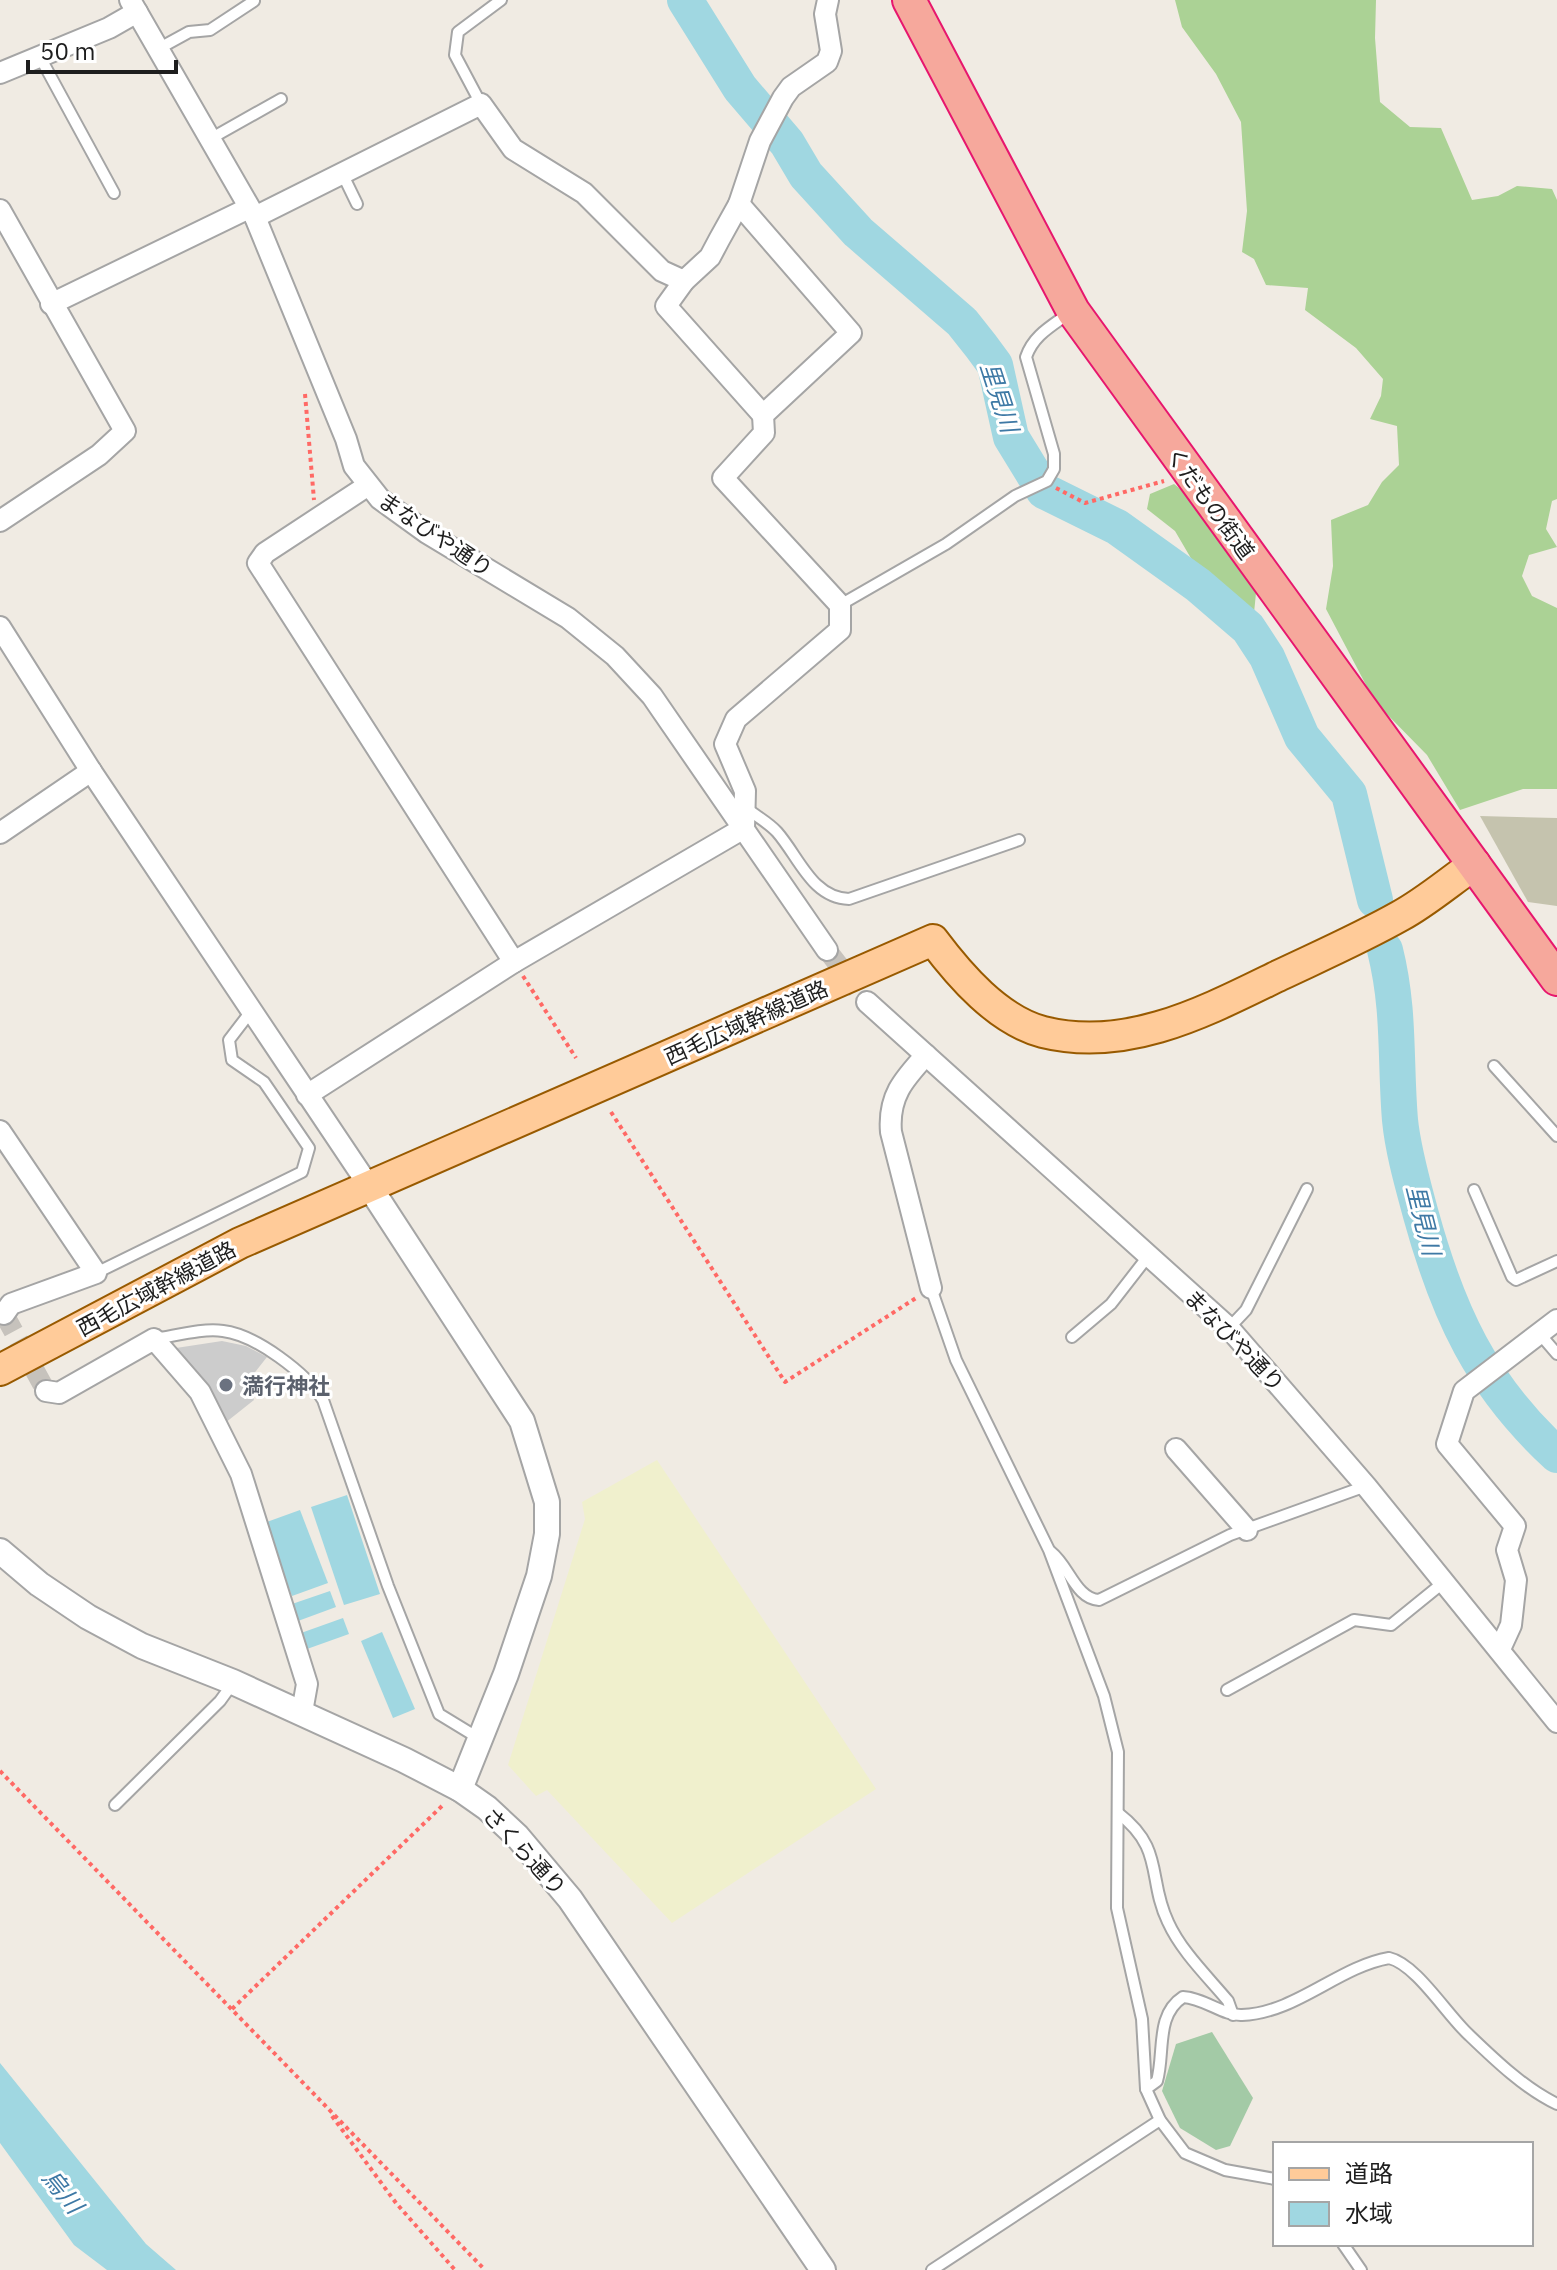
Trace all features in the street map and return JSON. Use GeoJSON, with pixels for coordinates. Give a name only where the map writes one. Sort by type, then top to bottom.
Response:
{"type":"FeatureCollection","features":[{"type":"Feature","properties":{"kind":"highway","name":"くだもの街道"},"geometry":{"type":"LineString","coordinates":[[909,0],[1073,311],[1557,979]]}},
{"type":"Feature","properties":{"kind":"main road","name":"西毛広域幹線道路"},"geometry":{"type":"LineString","coordinates":[[0,1370],[240,1243],[933,940],[956,970],[1018,1021],[1041,1031],[1076,1038],[1118,1036],[1168,1026],[1358,938],[1403,915],[1475,864]]}},
{"type":"Feature","properties":{"kind":"street"},"geometry":{"type":"LineString","coordinates":[[307,1095],[745,818],[745,791],[725,744],[736,719],[840,630],[840,605],[723,478],[764,433],[763,415],[666,306],[684,281],[710,257],[739,204],[760,141],[791,87],[827,62],[831,51],[825,14],[828,0]]}},
{"type":"Feature","properties":{"kind":"street"},"geometry":{"type":"LineString","coordinates":[[0,73],[40,57],[134,6]]}},
{"type":"Feature","properties":{"kind":"street","name":"まなびや通り"},"geometry":{"type":"LineString","coordinates":[[134,6],[252,212],[346,439],[354,466],[367,486],[405,519],[568,618],[615,656],[652,696],[745,818],[827,950]]}},
{"type":"Feature","properties":{"kind":"street"},"geometry":{"type":"LineString","coordinates":[[51,304],[481,104],[513,149],[584,193],[662,271],[684,281]]}},
{"type":"Feature","properties":{"kind":"street"},"geometry":{"type":"LineString","coordinates":[[739,204],[851,333],[763,415]]}},
{"type":"Feature","properties":{"kind":"street"},"geometry":{"type":"LineString","coordinates":[[0,210],[125,431],[99,455],[0,521]]}},
{"type":"Feature","properties":{"kind":"street"},"geometry":{"type":"LineString","coordinates":[[367,486],[265,553],[258,563],[514,962]]}},
{"type":"Feature","properties":{"kind":"street"},"geometry":{"type":"LineString","coordinates":[[0,627],[91,771],[253,1008],[522,1421],[542,1477],[547,1534],[539,1576],[481,1740],[460,1789]]}},
{"type":"Feature","properties":{"kind":"street"},"geometry":{"type":"LineString","coordinates":[[0,833],[91,771]]}},
{"type":"Feature","properties":{"kind":"street","name":"まなびや通り"},"geometry":{"type":"LineString","coordinates":[[867,1002],[1229,1328],[1366,1486],[1557,1722]]}},
{"type":"Feature","properties":{"kind":"street"},"geometry":{"type":"LineString","coordinates":[[926,1055],[893,1094],[889,1111],[891,1132],[931,1288]]}},
{"type":"Feature","properties":{"kind":"street"},"geometry":{"type":"LineString","coordinates":[[0,1131],[96,1273],[11,1304],[4,1314]]}},
{"type":"Feature","properties":{"kind":"street"},"geometry":{"type":"LineString","coordinates":[[1500,1649],[1511,1625],[1513,1610],[1516,1580],[1507,1550],[1515,1526],[1447,1444],[1464,1391],[1557,1320]]}},
{"type":"Feature","properties":{"kind":"street"},"geometry":{"type":"LineString","coordinates":[[46,1391],[59,1393],[154,1339],[200,1392],[241,1474],[307,1684],[302,1712]]}},
{"type":"Feature","properties":{"kind":"street"},"geometry":{"type":"LineString","coordinates":[[1176,1449],[1247,1530]]}},
{"type":"Feature","properties":{"kind":"street","name":"さくら通り"},"geometry":{"type":"LineString","coordinates":[[0,1551],[39,1584],[88,1617],[142,1646],[302,1712],[460,1789],[517,1836],[570,1899],[823,2270]]}},
{"type":"Feature","properties":{"kind":"lane"},"geometry":{"type":"LineString","coordinates":[[481,104],[455,55],[458,32],[501,0]]}},
{"type":"Feature","properties":{"kind":"lane"},"geometry":{"type":"LineString","coordinates":[[158,49],[189,32],[210,30],[254,1]]}},
{"type":"Feature","properties":{"kind":"lane"},"geometry":{"type":"LineString","coordinates":[[40,57],[114,193]]}},
{"type":"Feature","properties":{"kind":"lane"},"geometry":{"type":"LineString","coordinates":[[208,140],[281,99]]}},
{"type":"Feature","properties":{"kind":"lane"},"geometry":{"type":"LineString","coordinates":[[341,171],[357,204]]}},
{"type":"Feature","properties":{"kind":"lane"},"geometry":{"type":"LineString","coordinates":[[840,605],[1042,483],[1054,469],[1054,454],[1026,357],[1030,344],[1041,333],[1073,311]]}},
{"type":"Feature","properties":{"kind":"lane"},"geometry":{"type":"LineString","coordinates":[[745,818],[775,830],[817,887],[837,899],[849,899],[1019,840]]}},
{"type":"Feature","properties":{"kind":"lane"},"geometry":{"type":"LineString","coordinates":[[96,1273],[302,1172],[309,1148],[279,1099],[264,1082],[232,1060],[229,1040],[253,1008]]}},
{"type":"Feature","properties":{"kind":"lane"},"geometry":{"type":"LineString","coordinates":[[1494,1066],[1557,1136]]}},
{"type":"Feature","properties":{"kind":"lane"},"geometry":{"type":"LineString","coordinates":[[1229,1328],[1246,1310],[1307,1189]]}},
{"type":"Feature","properties":{"kind":"lane"},"geometry":{"type":"LineString","coordinates":[[1474,1190],[1512,1277],[1516,1280],[1557,1261]]}},
{"type":"Feature","properties":{"kind":"lane"},"geometry":{"type":"LineString","coordinates":[[1072,1337],[1111,1304],[1149,1255]]}},
{"type":"Feature","properties":{"kind":"lane"},"geometry":{"type":"LineString","coordinates":[[931,1288],[956,1360],[1049,1550],[1104,1696],[1118,1752],[1117,1908],[1142,2019],[1146,2089],[1160,2120],[1185,2153],[1225,2170],[1273,2179]]}},
{"type":"Feature","properties":{"kind":"lane"},"geometry":{"type":"LineString","coordinates":[[154,1339],[222,1331],[287,1363],[311,1381],[323,1400],[388,1586],[439,1714],[481,1740]]}},
{"type":"Feature","properties":{"kind":"lane"},"geometry":{"type":"LineString","coordinates":[[1539,1333],[1557,1354]]}},
{"type":"Feature","properties":{"kind":"lane"},"geometry":{"type":"LineString","coordinates":[[1049,1550],[1060,1559],[1084,1595],[1099,1600],[1247,1530],[1366,1486]]}},
{"type":"Feature","properties":{"kind":"lane"},"geometry":{"type":"LineString","coordinates":[[1227,1690],[1354,1620],[1391,1625],[1444,1582]]}},
{"type":"Feature","properties":{"kind":"lane"},"geometry":{"type":"LineString","coordinates":[[115,1805],[220,1701],[233,1682]]}},
{"type":"Feature","properties":{"kind":"lane"},"geometry":{"type":"LineString","coordinates":[[1118,1813],[1139,1829],[1153,1860],[1168,1924],[1228,2001],[1233,2015]]}},
{"type":"Feature","properties":{"kind":"lane"},"geometry":{"type":"LineString","coordinates":[[1146,2089],[1157,2081],[1161,2040],[1173,2003],[1183,1997],[1195,1998],[1233,2015],[1267,2010],[1386,1958],[1396,1959],[1468,2034],[1518,2077],[1557,2104]]}},
{"type":"Feature","properties":{"kind":"lane"},"geometry":{"type":"LineString","coordinates":[[932,2270],[1160,2120]]}},
{"type":"Feature","properties":{"kind":"lane"},"geometry":{"type":"LineString","coordinates":[[1344,2246],[1361,2270]]}},
{"type":"Feature","properties":{"kind":"path"},"geometry":{"type":"LineString","coordinates":[[311,352],[304,372],[305,430],[319,516]]}},
{"type":"Feature","properties":{"kind":"path"},"geometry":{"type":"LineString","coordinates":[[1042,483],[1085,503],[1111,498],[1189,473]]}},
{"type":"Feature","properties":{"kind":"path"},"geometry":{"type":"LineString","coordinates":[[514,962],[576,1058]]}},
{"type":"Feature","properties":{"kind":"path"},"geometry":{"type":"LineString","coordinates":[[611,1112],[785,1382],[931,1288]]}},
{"type":"Feature","properties":{"kind":"path"},"geometry":{"type":"LineString","coordinates":[[0,1771],[485,2270]]}},
{"type":"Feature","properties":{"kind":"path"},"geometry":{"type":"LineString","coordinates":[[232,2009],[460,1789]]}},
{"type":"Feature","properties":{"kind":"path"},"geometry":{"type":"LineString","coordinates":[[321,2102],[358,2147],[396,2203],[455,2270]]}},
{"type":"Feature","properties":{"kind":"shaded area"},"geometry":{"type":"Polygon","coordinates":[[[1480,816],[1557,818],[1557,906],[1528,902],[1480,816]]]}},
{"type":"Feature","properties":{"kind":"shaded area","name":"満行神社"},"geometry":{"type":"Polygon","coordinates":[[[222,1341],[246,1346],[267,1357],[248,1381],[254,1400],[225,1423],[176,1348],[222,1341]]]}},
{"type":"Feature","properties":{"kind":"green space"},"geometry":{"type":"Polygon","coordinates":[[[1175,0],[1376,0],[1375,38],[1380,102],[1410,127],[1441,128],[1472,200],[1498,196],[1517,186],[1552,189],[1557,200],[1557,499],[1552,501],[1546,529],[1557,547],[1529,555],[1522,576],[1532,596],[1557,608],[1557,789],[1523,789],[1460,810],[1427,755],[1375,702],[1326,609],[1333,566],[1331,520],[1368,505],[1382,482],[1399,465],[1397,426],[1370,419],[1381,396],[1383,379],[1356,348],[1305,310],[1308,288],[1266,285],[1254,259],[1242,252],[1247,211],[1241,122],[1216,74],[1182,27],[1175,0]]]}},
{"type":"Feature","properties":{"kind":"green space"},"geometry":{"type":"Polygon","coordinates":[[[1174,484],[1192,498],[1256,593],[1254,613],[1244,618],[1209,589],[1175,531],[1147,509],[1150,494],[1174,484]]]}},
{"type":"Feature","properties":{"kind":"green space"},"geometry":{"type":"Polygon","coordinates":[[[657,1460],[876,1789],[672,1923],[547,1790],[536,1796],[508,1765],[585,1519],[582,1502],[657,1460]]]}},
{"type":"Feature","properties":{"kind":"green space"},"geometry":{"type":"Polygon","coordinates":[[[1212,2032],[1253,2098],[1230,2146],[1216,2150],[1180,2128],[1162,2091],[1176,2044],[1212,2032]]]}},
{"type":"Feature","properties":{"kind":"water"},"geometry":{"type":"Polygon","coordinates":[[[347,1495],[380,1594],[344,1605],[311,1507],[347,1495]]]}},
{"type":"Feature","properties":{"kind":"water"},"geometry":{"type":"Polygon","coordinates":[[[300,1510],[328,1583],[292,1596],[264,1523],[300,1510]]]}},
{"type":"Feature","properties":{"kind":"water"},"geometry":{"type":"Polygon","coordinates":[[[330,1591],[336,1607],[298,1621],[292,1604],[330,1591]]]}},
{"type":"Feature","properties":{"kind":"water"},"geometry":{"type":"Polygon","coordinates":[[[343,1618],[349,1634],[307,1649],[301,1633],[343,1618]]]}},
{"type":"Feature","properties":{"kind":"water"},"geometry":{"type":"Polygon","coordinates":[[[382,1632],[415,1709],[393,1718],[361,1641],[382,1632]]]}},
{"type":"Feature","properties":{"kind":"water","name":"烏川"},"geometry":{"type":"Polygon","coordinates":[[[0,2063],[146,2244],[176,2270],[107,2270],[74,2245],[0,2143],[0,2063]]]}},
{"type":"Feature","properties":{"kind":"waterway","name":"里見川"},"geometry":{"type":"LineString","coordinates":[[685,0],[740,88],[787,143],[806,175],[858,232],[962,322],[995,365],[1011,437],[1044,491],[1117,527],[1198,585],[1248,628],[1267,657],[1302,737],[1349,794],[1375,900]]}},
{"type":"Feature","properties":{"kind":"waterway","name":"里見川"},"geometry":{"type":"LineString","coordinates":[[1385,950],[1395,1014],[1401,1132],[1431,1251],[1456,1316],[1488,1374],[1507,1402],[1557,1455]]}},
{"type":"Feature","properties":{"kind":"tunnel"},"geometry":{"type":"LineString","coordinates":[[827,950],[867,1002]]}},
{"type":"Feature","properties":{"kind":"tunnel"},"geometry":{"type":"LineString","coordinates":[[4,1314],[46,1391]]}},
{"type":"Feature","properties":{"kind":"place","name":"満行神社"},"geometry":{"type":"Point","coordinates":[226,1385]}}]}
